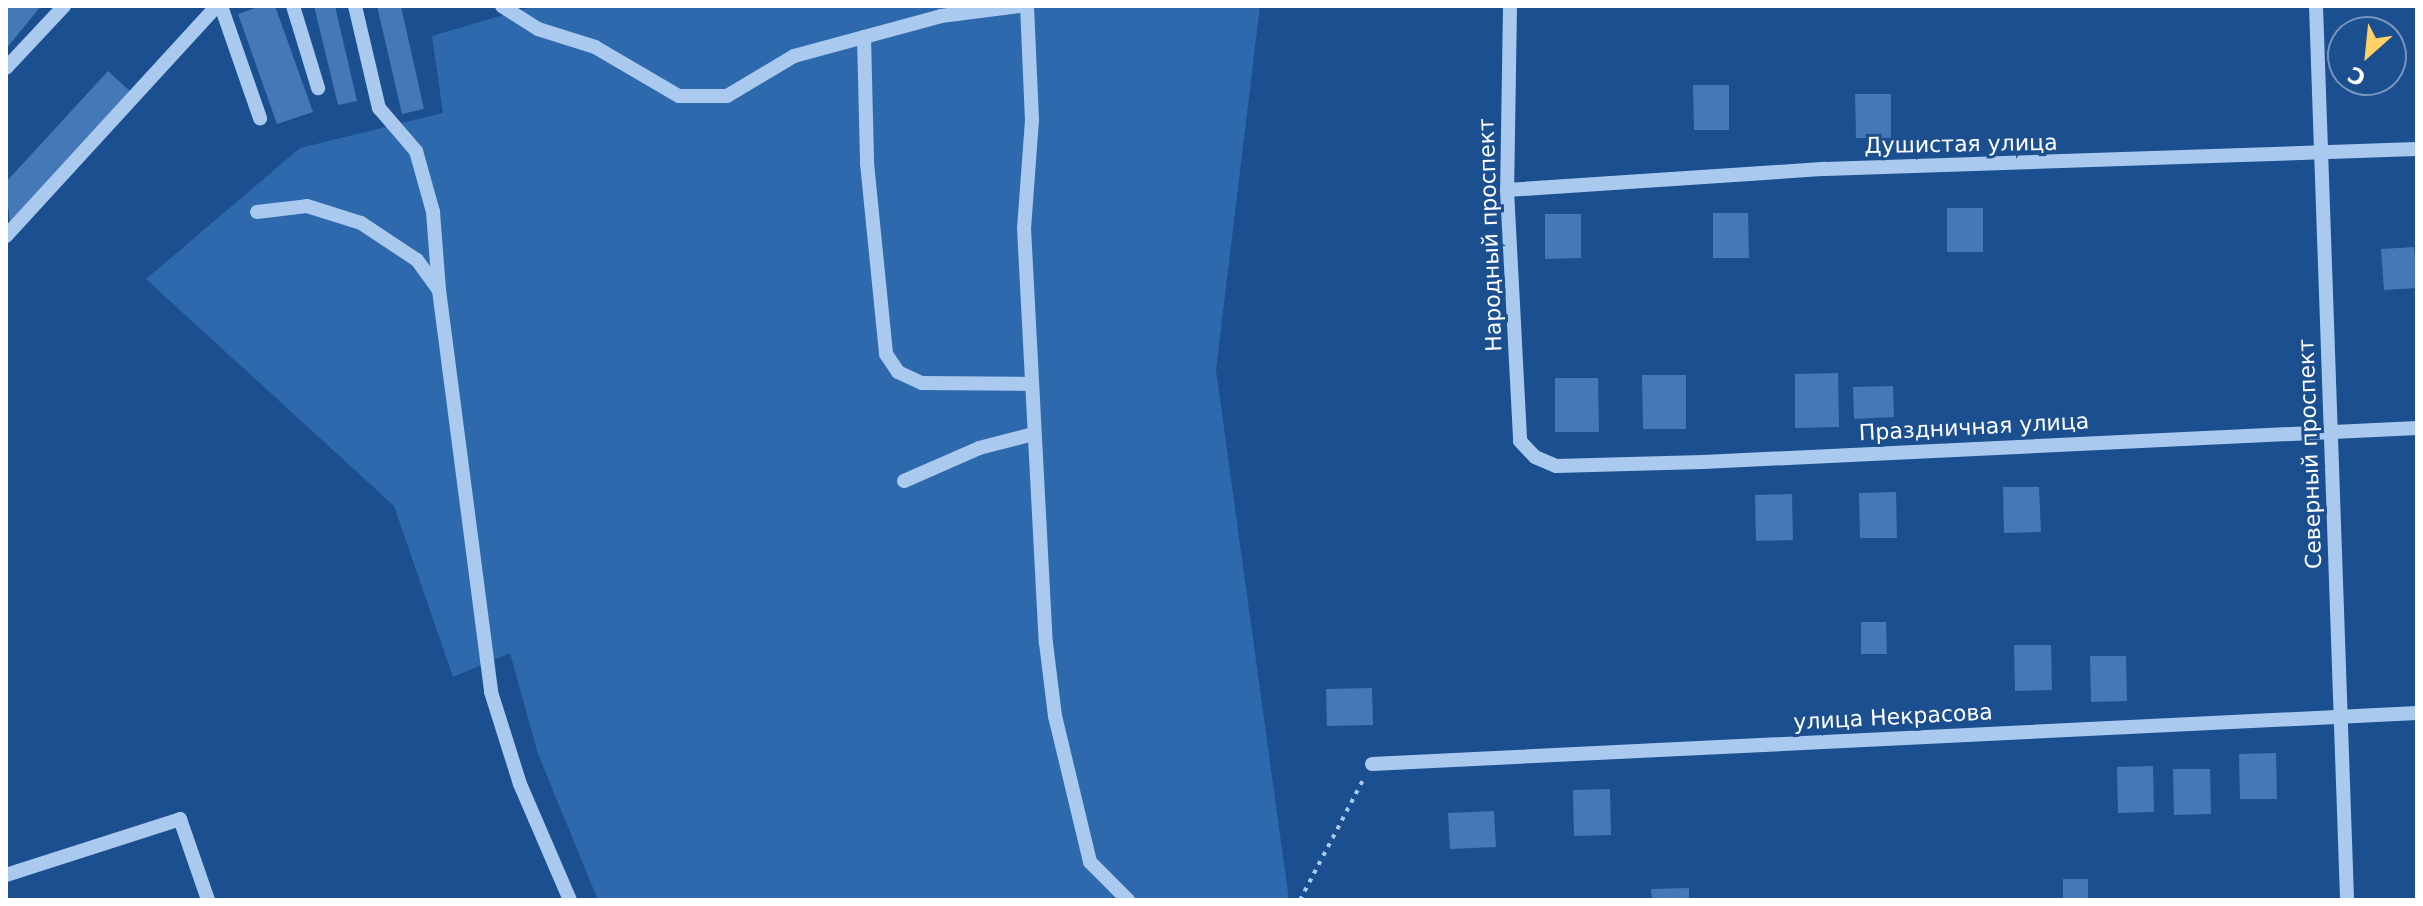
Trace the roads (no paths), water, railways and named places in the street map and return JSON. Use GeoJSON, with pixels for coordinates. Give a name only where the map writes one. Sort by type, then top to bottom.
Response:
{"type":"FeatureCollection","features":[{"type":"Feature","properties":{"kind":"street"},"geometry":{"type":"LineString","coordinates":[[6,68],[64,6]]}},
{"type":"Feature","properties":{"kind":"street"},"geometry":{"type":"LineString","coordinates":[[6,236],[219,6],[260,118]]}},
{"type":"Feature","properties":{"kind":"street"},"geometry":{"type":"LineString","coordinates":[[293,6],[318,88]]}},
{"type":"Feature","properties":{"kind":"street"},"geometry":{"type":"LineString","coordinates":[[355,6],[379,108],[416,151],[433,212],[439,290],[491,692],[520,784],[570,900]]}},
{"type":"Feature","properties":{"kind":"street"},"geometry":{"type":"LineString","coordinates":[[502,6],[538,29],[595,47],[679,96],[727,96],[794,56],[941,16],[1019,6]]}},
{"type":"Feature","properties":{"kind":"street"},"geometry":{"type":"LineString","coordinates":[[1027,6],[1029,384],[1055,716],[1090,862],[1128,900]]}},
{"type":"Feature","properties":{"kind":"street","name":"Народный проспект"},"geometry":{"type":"LineString","coordinates":[[1510,6],[1507,190],[1520,441],[1535,457]]}},
{"type":"Feature","properties":{"kind":"street","name":"Северный проспект"},"geometry":{"type":"LineString","coordinates":[[2316,6],[2347,900]]}},
{"type":"Feature","properties":{"kind":"street"},"geometry":{"type":"LineString","coordinates":[[864,37],[867,163],[886,354],[898,372],[922,383],[1029,384]]}},
{"type":"Feature","properties":{"kind":"street","name":"Душистая улица"},"geometry":{"type":"LineString","coordinates":[[1507,190],[1825,169],[2417,149]]}},
{"type":"Feature","properties":{"kind":"street"},"geometry":{"type":"LineString","coordinates":[[257,212],[307,206],[361,223],[417,260],[439,290]]}},
{"type":"Feature","properties":{"kind":"street","name":"Праздничная улица"},"geometry":{"type":"LineString","coordinates":[[1535,457],[1556,466],[1688,462],[2417,428]]}},
{"type":"Feature","properties":{"kind":"street"},"geometry":{"type":"LineString","coordinates":[[904,481],[979,448],[1033,434]]}},
{"type":"Feature","properties":{"kind":"street","name":"улица Некрасова"},"geometry":{"type":"LineString","coordinates":[[1372,764],[2417,713]]}},
{"type":"Feature","properties":{"kind":"street"},"geometry":{"type":"LineString","coordinates":[[6,875],[180,819],[208,900]]}}]}
